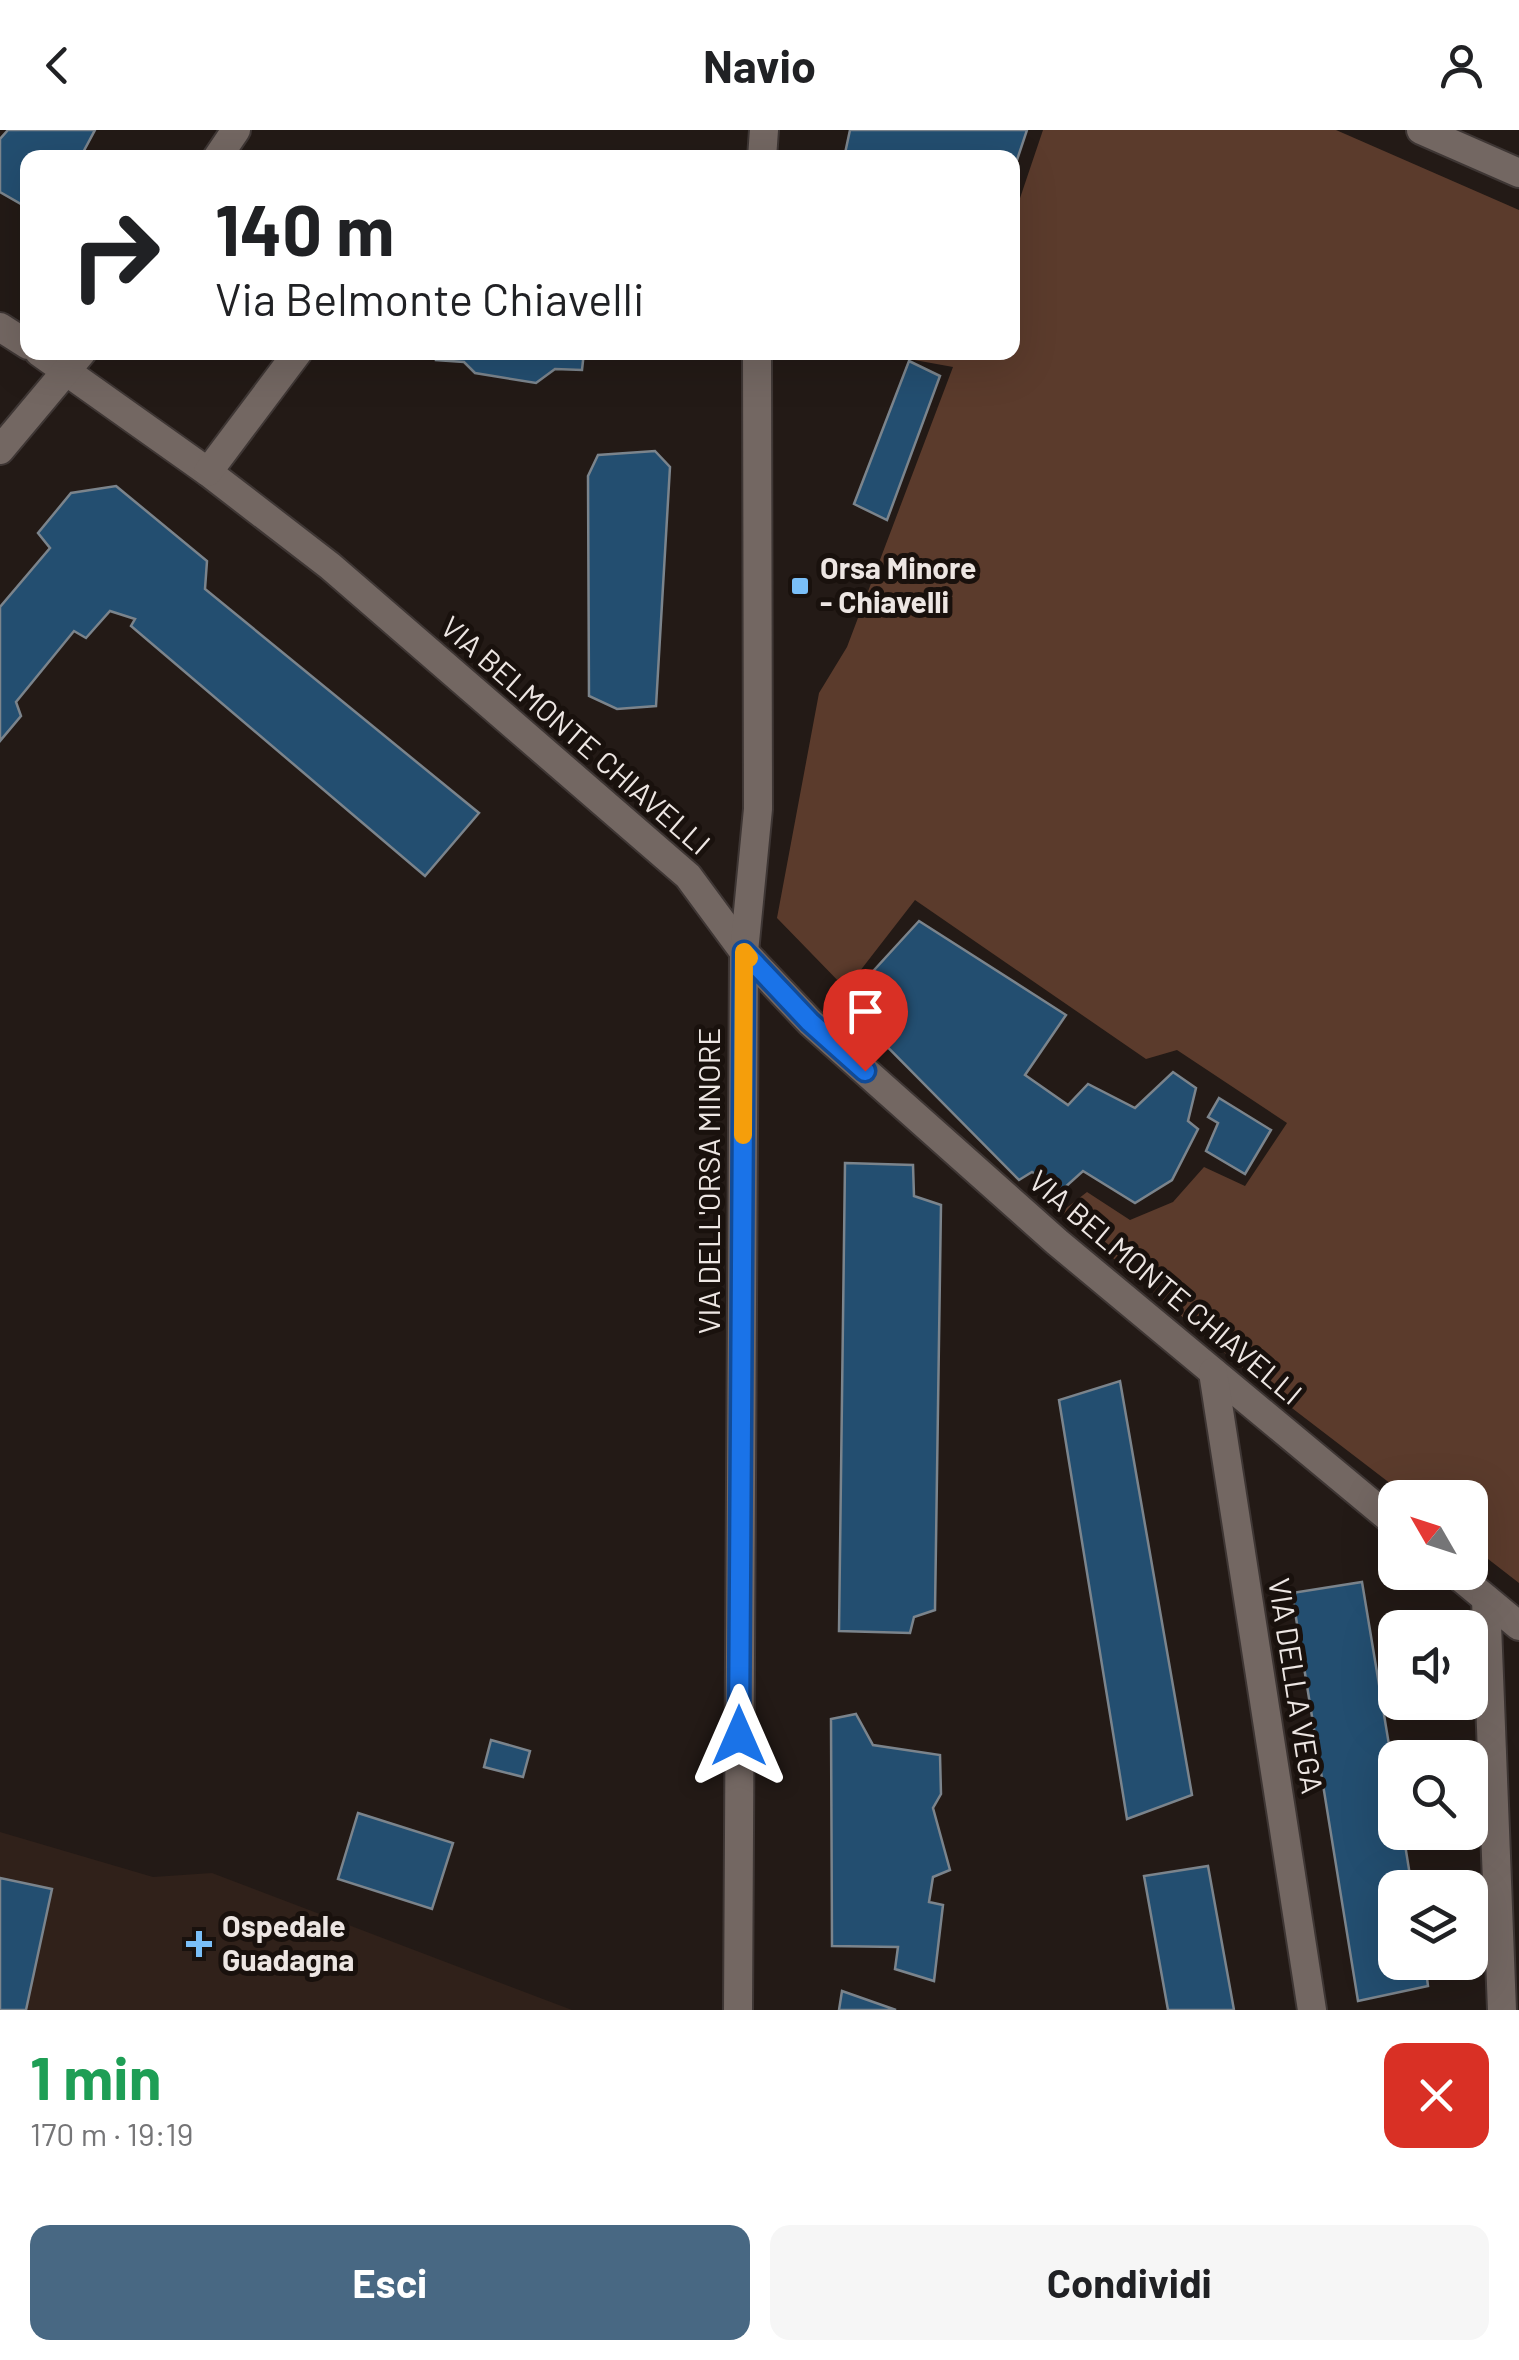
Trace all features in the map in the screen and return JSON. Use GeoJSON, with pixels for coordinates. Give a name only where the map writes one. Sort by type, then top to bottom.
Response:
{"type":"FeatureCollection","features":[{"type":"Feature","properties":{"kind":"street"},"geometry":{"type":"LineString","coordinates":[[1421,130],[1519,173]]}},
{"type":"Feature","properties":{"kind":"street"},"geometry":{"type":"LineString","coordinates":[[208,472],[292,360]]}},
{"type":"Feature","properties":{"kind":"street","name":"VIA DELL'ORSA MINORE"},"geometry":{"type":"LineString","coordinates":[[738,2010],[744,952],[758,809],[757,360]]}},
{"type":"Feature","properties":{"kind":"street"},"geometry":{"type":"LineString","coordinates":[[0,450],[75,362]]}},
{"type":"Feature","properties":{"kind":"street","name":"VIA BELMONTE CHIAVELLI"},"geometry":{"type":"LineString","coordinates":[[75,362],[330,566],[688,876],[744,952],[839,1048],[1057,1242],[1378,1509]]}},
{"type":"Feature","properties":{"kind":"street","name":"VIA DELLA VEGA"},"geometry":{"type":"LineString","coordinates":[[1214,1372],[1312,2010]]}},
{"type":"Feature","properties":{"kind":"street"},"geometry":{"type":"LineString","coordinates":[[1476,1590],[1519,1626]]}},
{"type":"Feature","properties":{"kind":"street"},"geometry":{"type":"LineString","coordinates":[[1486,1598],[1502,2010]]}},
{"type":"Feature","properties":{"kind":"shaded area"},"geometry":{"type":"Polygon","coordinates":[[[1043,130],[1336,130],[1519,210],[1519,1583],[1488,1559],[1488,1480],[1386,1480],[1271,1392],[1060,1213],[1087,1192],[1130,1220],[1173,1202],[1204,1167],[1245,1186],[1287,1123],[1177,1050],[1146,1059],[915,900],[846,989],[777,918],[819,693],[847,647],[953,367],[914,360],[1020,360],[1020,198],[1043,130]]]}},
{"type":"Feature","properties":{"kind":"shaded area","name":"Ospedale Guadagna"},"geometry":{"type":"Polygon","coordinates":[[[0,1832],[153,1877],[212,1873],[572,2010],[0,2010],[0,1832]]]}},
{"type":"Feature","properties":{"kind":"building"},"geometry":{"type":"Polygon","coordinates":[[[8,130],[95,130],[84,150],[20,150],[20,203],[0,192],[0,139],[8,130]]]}},
{"type":"Feature","properties":{"kind":"building"},"geometry":{"type":"Polygon","coordinates":[[[850,130],[1027,130],[1020,151],[846,150],[850,130]]]}},
{"type":"Feature","properties":{"kind":"building"},"geometry":{"type":"Polygon","coordinates":[[[436,360],[583,360],[582,370],[555,369],[536,383],[475,373],[464,362],[436,360]]]}},
{"type":"Feature","properties":{"kind":"building"},"geometry":{"type":"Polygon","coordinates":[[[909,361],[940,376],[887,520],[854,504],[909,361]]]}},
{"type":"Feature","properties":{"kind":"building"},"geometry":{"type":"Polygon","coordinates":[[[655,451],[670,467],[656,706],[617,709],[589,696],[588,476],[598,455],[655,451]]]}},
{"type":"Feature","properties":{"kind":"building"},"geometry":{"type":"Polygon","coordinates":[[[116,486],[207,561],[205,589],[479,813],[425,876],[131,626],[135,619],[110,611],[86,638],[74,631],[16,702],[21,716],[0,741],[0,607],[50,548],[38,533],[71,493],[116,486]]]}},
{"type":"Feature","properties":{"kind":"building"},"geometry":{"type":"Polygon","coordinates":[[[919,921],[1066,1015],[1025,1075],[1068,1105],[1088,1084],[1135,1108],[1173,1072],[1196,1088],[1188,1121],[1198,1129],[1172,1180],[1135,1203],[1083,1171],[1062,1190],[1032,1172],[1019,1180],[844,1003],[919,921]]]}},
{"type":"Feature","properties":{"kind":"building"},"geometry":{"type":"Polygon","coordinates":[[[1219,1098],[1271,1130],[1245,1174],[1206,1151],[1218,1123],[1208,1117],[1219,1098]]]}},
{"type":"Feature","properties":{"kind":"building"},"geometry":{"type":"Polygon","coordinates":[[[845,1163],[913,1165],[914,1196],[941,1205],[935,1610],[914,1617],[910,1633],[839,1631],[845,1163]]]}},
{"type":"Feature","properties":{"kind":"building"},"geometry":{"type":"Polygon","coordinates":[[[1120,1381],[1192,1795],[1127,1819],[1059,1400],[1120,1381]]]}},
{"type":"Feature","properties":{"kind":"building"},"geometry":{"type":"Polygon","coordinates":[[[1362,1582],[1378,1678],[1378,1720],[1385,1720],[1388,1740],[1378,1740],[1378,1850],[1406,1850],[1409,1870],[1378,1870],[1378,1980],[1427,1980],[1428,1986],[1358,2001],[1292,1593],[1362,1582]]]}},
{"type":"Feature","properties":{"kind":"building"},"geometry":{"type":"Polygon","coordinates":[[[856,1714],[873,1745],[940,1755],[941,1794],[933,1808],[950,1870],[933,1877],[929,1902],[943,1905],[934,1981],[895,1969],[898,1947],[832,1946],[831,1719],[856,1714]]]}},
{"type":"Feature","properties":{"kind":"building"},"geometry":{"type":"Polygon","coordinates":[[[491,1740],[530,1751],[523,1777],[484,1767],[491,1740]]]}},
{"type":"Feature","properties":{"kind":"building"},"geometry":{"type":"Polygon","coordinates":[[[358,1813],[453,1843],[432,1909],[338,1879],[358,1813]]]}},
{"type":"Feature","properties":{"kind":"building"},"geometry":{"type":"Polygon","coordinates":[[[1208,1866],[1234,2010],[1168,2010],[1144,1876],[1208,1866]]]}},
{"type":"Feature","properties":{"kind":"building"},"geometry":{"type":"Polygon","coordinates":[[[0,1878],[52,1889],[26,2010],[0,2010],[0,1878]]]}},
{"type":"Feature","properties":{"kind":"building"},"geometry":{"type":"Polygon","coordinates":[[[842,1991],[896,2010],[839,2010],[842,1991]]]}},
{"type":"Feature","properties":{"kind":"slow traffic"},"geometry":{"type":"LineString","coordinates":[[743,1135],[744,952],[749,958]]}},
{"type":"Feature","properties":{"kind":"place","name":"Orsa Minore - Chiavelli"},"geometry":{"type":"Point","coordinates":[800,586]}},
{"type":"Feature","properties":{"kind":"place","name":"Ospedale Guadagna"},"geometry":{"type":"Point","coordinates":[199,1944]}},
{"type":"Feature","properties":{"kind":"route"},"geometry":{"type":"LineString","coordinates":[[739,1736],[744,952],[810,1022],[865,1071]]}}]}
